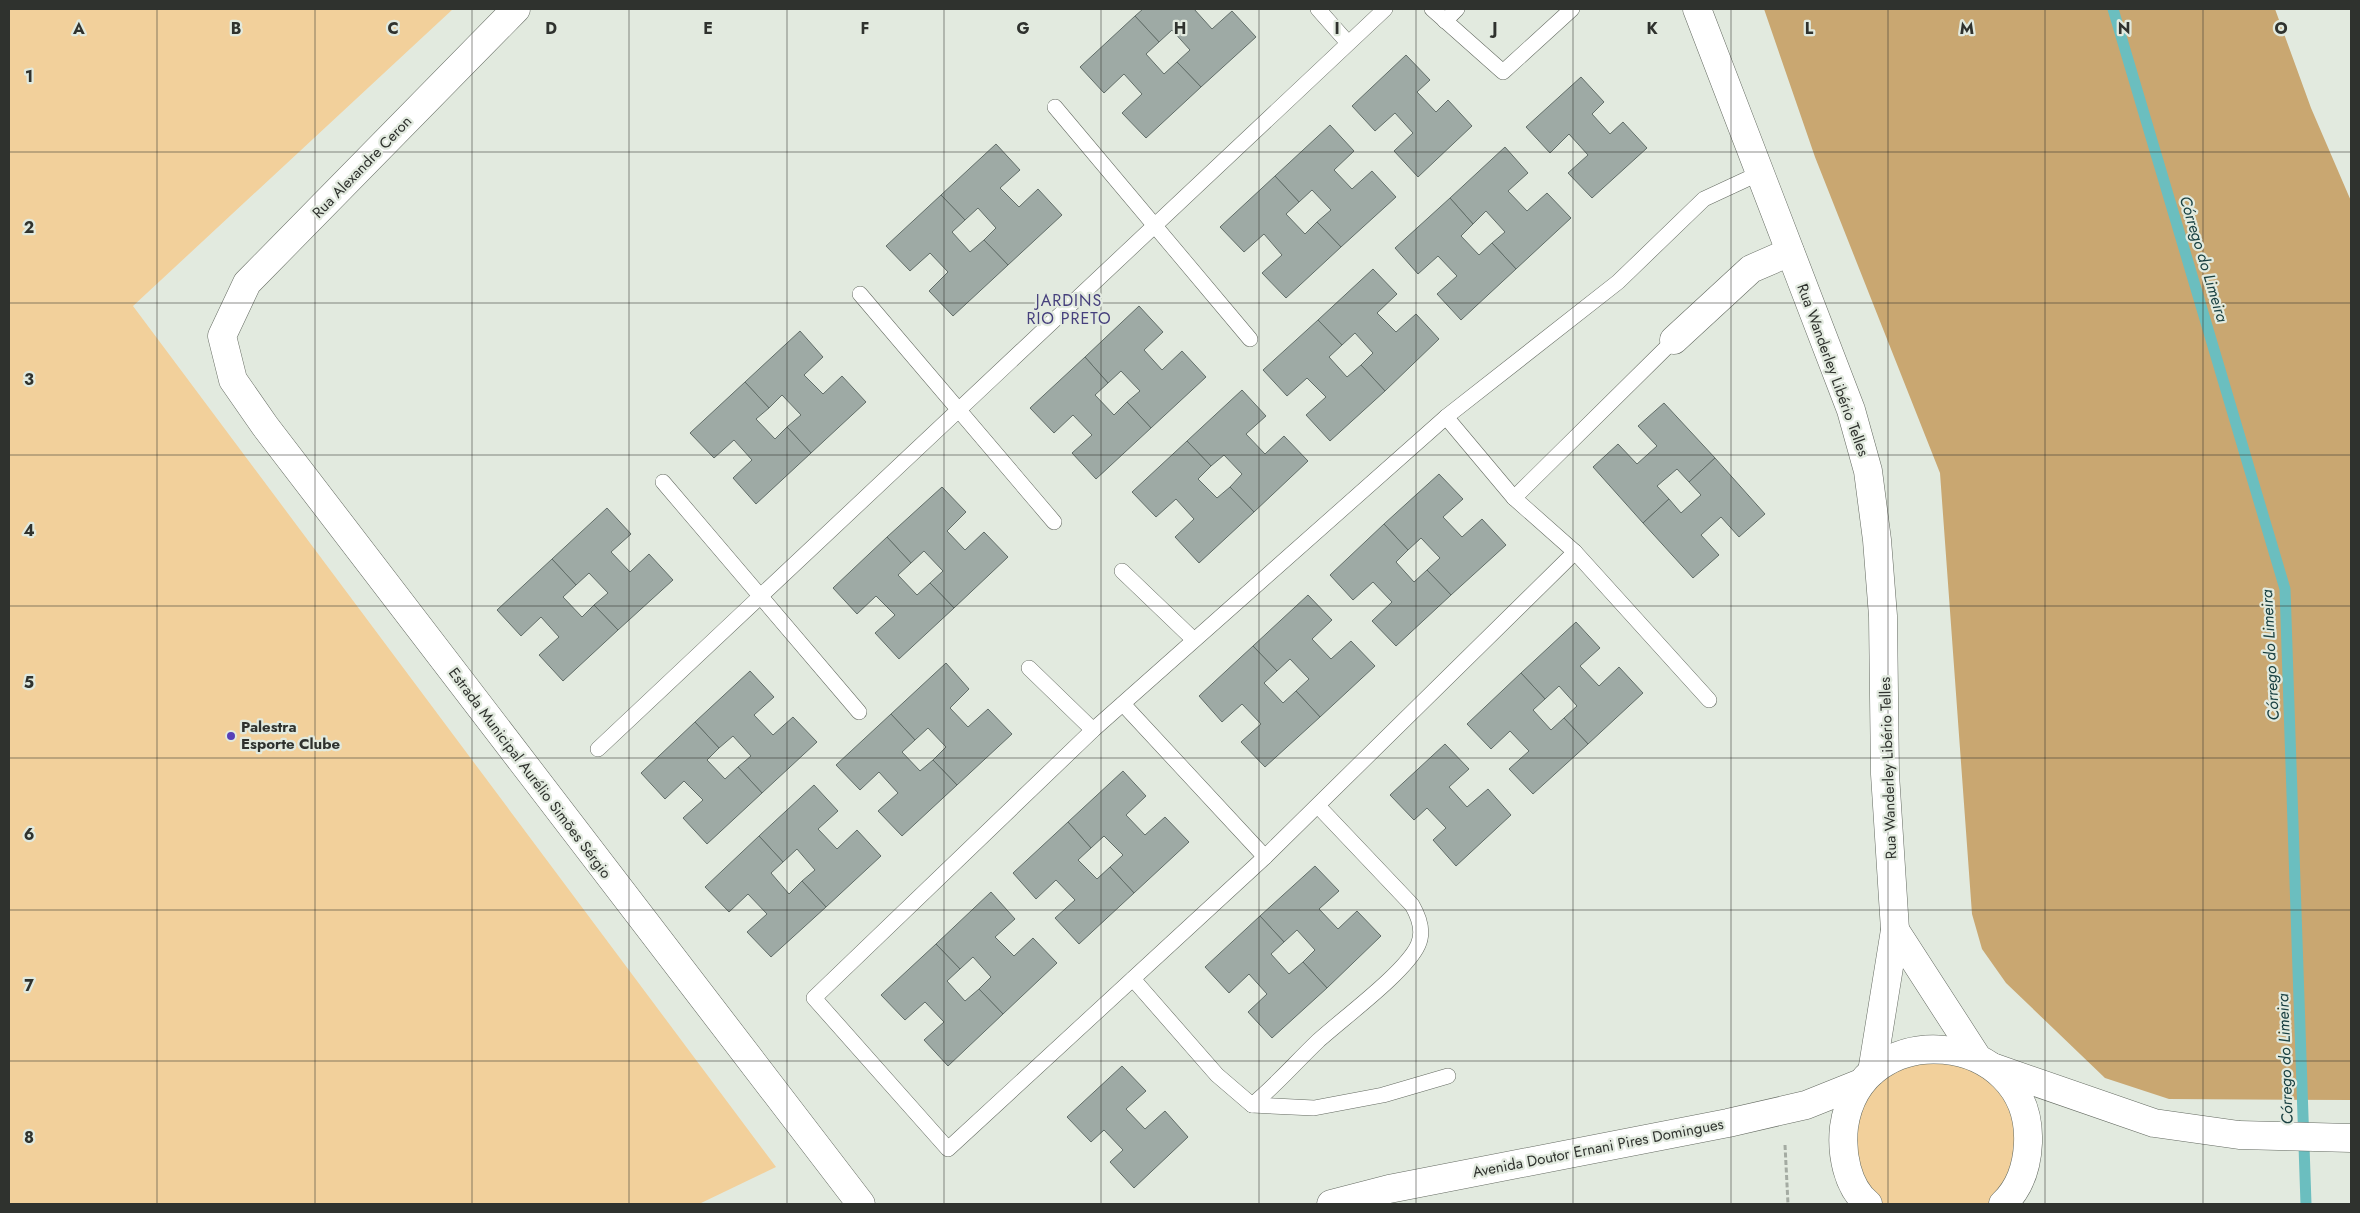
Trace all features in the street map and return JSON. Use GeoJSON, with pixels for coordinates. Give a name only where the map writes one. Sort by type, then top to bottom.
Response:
{"type":"FeatureCollection","features":[{"type":"Feature","properties":{"kind":"street","name":"Rua Alexandre Ceron"},"geometry":{"type":"LineString","coordinates":[[222,336],[247,283],[516,9]]}},
{"type":"Feature","properties":{"kind":"street","name":"Rua Wanderley Libério Telles"},"geometry":{"type":"LineString","coordinates":[[1697,9],[1851,410],[1868,471],[1883,616],[1885,774],[1895,930],[1867,1078]]}},
{"type":"Feature","properties":{"kind":"street"},"geometry":{"type":"LineString","coordinates":[[1674,340],[1751,269],[1790,252]]}},
{"type":"Feature","properties":{"kind":"street","name":"Estrada Municipal Aurélio Simões Sérgio"},"geometry":{"type":"LineString","coordinates":[[222,336],[234,380],[265,426],[861,1203]]}},
{"type":"Feature","properties":{"kind":"street","name":"Rua Wanderley Libério Telles"},"geometry":{"type":"LineString","coordinates":[[1895,930],[1985,1062],[2017,1094],[2029,1127],[2027,1162],[2013,1194],[2003,1204]]}},
{"type":"Feature","properties":{"kind":"street"},"geometry":{"type":"LineString","coordinates":[[1868,1204],[1848,1174],[1842,1143],[1846,1112],[1867,1078],[1895,1056],[1922,1049],[1950,1049],[2154,1123],[2239,1135],[2343,1137]]}},
{"type":"Feature","properties":{"kind":"street","name":"Avenida Doutor Ernani Pires Domingues"},"geometry":{"type":"LineString","coordinates":[[1331,1204],[1389,1190],[1796,1107],[1867,1078]]}},
{"type":"Feature","properties":{"kind":"lane"},"geometry":{"type":"LineString","coordinates":[[1318,9],[1348,44]]}},
{"type":"Feature","properties":{"kind":"lane"},"geometry":{"type":"LineString","coordinates":[[598,749],[1385,9]]}},
{"type":"Feature","properties":{"kind":"lane"},"geometry":{"type":"LineString","coordinates":[[1432,9],[1503,72],[1572,9]]}},
{"type":"Feature","properties":{"kind":"lane"},"geometry":{"type":"LineString","coordinates":[[1445,21],[1456,9]]}},
{"type":"Feature","properties":{"kind":"lane"},"geometry":{"type":"LineString","coordinates":[[1055,107],[1250,339]]}},
{"type":"Feature","properties":{"kind":"lane"},"geometry":{"type":"LineString","coordinates":[[1575,552],[1265,857],[948,1149],[814,998],[1093,730],[1193,639],[1446,416],[1618,282],[1704,199],[1760,173]]}},
{"type":"Feature","properties":{"kind":"lane"},"geometry":{"type":"LineString","coordinates":[[860,294],[1054,522]]}},
{"type":"Feature","properties":{"kind":"lane"},"geometry":{"type":"LineString","coordinates":[[1514,498],[1674,340]]}},
{"type":"Feature","properties":{"kind":"lane"},"geometry":{"type":"LineString","coordinates":[[1446,416],[1514,498],[1575,552],[1709,700]]}},
{"type":"Feature","properties":{"kind":"lane"},"geometry":{"type":"LineString","coordinates":[[663,482],[859,712]]}},
{"type":"Feature","properties":{"kind":"lane"},"geometry":{"type":"LineString","coordinates":[[1122,571],[1193,639]]}},
{"type":"Feature","properties":{"kind":"lane"},"geometry":{"type":"LineString","coordinates":[[1028,668],[1093,730]]}},
{"type":"Feature","properties":{"kind":"lane"},"geometry":{"type":"LineString","coordinates":[[1123,704],[1265,857]]}},
{"type":"Feature","properties":{"kind":"lane"},"geometry":{"type":"LineString","coordinates":[[1252,1105],[1271,1090],[1318,1041],[1386,981],[1409,958],[1419,941],[1419,916],[1412,905],[1318,806]]}},
{"type":"Feature","properties":{"kind":"lane"},"geometry":{"type":"LineString","coordinates":[[1133,979],[1217,1075],[1252,1105],[1314,1108],[1382,1095],[1448,1076]]}},
{"type":"Feature","properties":{"kind":"shaded area","name":"Palestra Esporte Clube"},"geometry":{"type":"Polygon","coordinates":[[[9,9],[453,9],[133,306],[776,1167],[699,1204],[9,1204],[9,9]]]}},
{"type":"Feature","properties":{"kind":"shaded area"},"geometry":{"type":"Polygon","coordinates":[[[1764,9],[2275,9],[2311,108],[2351,201],[2351,1100],[2169,1099],[2105,1078],[2006,983],[1982,949],[1972,914],[1940,473],[1815,157],[1764,9]]]}},
{"type":"Feature","properties":{"kind":"shaded area"},"geometry":{"type":"Polygon","coordinates":[[[1929,1057],[1973,1066],[2012,1106],[2018,1161],[1991,1204],[1882,1204],[1870,1193],[1853,1150],[1859,1106],[1887,1072],[1929,1057]]]}},
{"type":"Feature","properties":{"kind":"building"},"geometry":{"type":"Polygon","coordinates":[[[1143,9],[1194,9],[1212,29],[1232,11],[1256,37],[1201,87],[1177,62],[1190,50],[1172,30],[1159,42],[1135,16],[1143,9]]]}},
{"type":"Feature","properties":{"kind":"building"},"geometry":{"type":"Polygon","coordinates":[[[1135,16],[1159,42],[1146,54],[1164,74],[1177,62],[1201,87],[1146,138],[1122,113],[1142,94],[1124,74],[1104,93],[1080,67],[1135,16]]]}},
{"type":"Feature","properties":{"kind":"building"},"geometry":{"type":"Polygon","coordinates":[[[1406,55],[1430,80],[1417,92],[1436,112],[1448,100],[1472,126],[1418,177],[1394,151],[1413,133],[1395,113],[1375,131],[1352,106],[1406,55]]]}},
{"type":"Feature","properties":{"kind":"building"},"geometry":{"type":"Polygon","coordinates":[[[1581,77],[1604,102],[1592,114],[1610,134],[1623,122],[1647,148],[1592,198],[1568,173],[1588,155],[1569,134],[1550,153],[1526,127],[1581,77]]]}},
{"type":"Feature","properties":{"kind":"building"},"geometry":{"type":"Polygon","coordinates":[[[1330,125],[1354,151],[1334,170],[1352,189],[1372,171],[1396,197],[1341,247],[1317,222],[1331,210],[1312,190],[1299,202],[1275,176],[1330,125]]]}},
{"type":"Feature","properties":{"kind":"building"},"geometry":{"type":"Polygon","coordinates":[[[996,144],[1020,170],[1000,188],[1019,207],[1038,189],[1062,215],[1008,265],[984,240],[996,228],[978,208],[965,220],[941,195],[996,144]]]}},
{"type":"Feature","properties":{"kind":"building"},"geometry":{"type":"Polygon","coordinates":[[[1505,147],[1528,173],[1508,191],[1527,211],[1547,193],[1571,218],[1516,269],[1492,243],[1505,232],[1486,211],[1473,224],[1450,198],[1505,147]]]}},
{"type":"Feature","properties":{"kind":"building"},"geometry":{"type":"Polygon","coordinates":[[[1275,176],[1299,202],[1286,214],[1305,234],[1317,222],[1341,247],[1286,298],[1262,273],[1282,255],[1264,234],[1244,252],[1220,227],[1275,176]]]}},
{"type":"Feature","properties":{"kind":"building"},"geometry":{"type":"Polygon","coordinates":[[[941,195],[965,220],[952,232],[970,252],[984,240],[1008,265],[953,316],[929,291],[948,272],[930,253],[910,271],[886,246],[941,195]]]}},
{"type":"Feature","properties":{"kind":"building"},"geometry":{"type":"Polygon","coordinates":[[[1450,198],[1473,224],[1461,236],[1479,255],[1492,243],[1516,269],[1461,320],[1437,294],[1457,276],[1438,256],[1418,274],[1395,248],[1450,198]]]}},
{"type":"Feature","properties":{"kind":"building"},"geometry":{"type":"Polygon","coordinates":[[[1373,269],[1397,294],[1377,313],[1396,332],[1416,314],[1439,339],[1385,391],[1361,365],[1373,353],[1355,333],[1342,345],[1318,320],[1373,269]]]}},
{"type":"Feature","properties":{"kind":"building"},"geometry":{"type":"Polygon","coordinates":[[[1139,306],[1163,332],[1144,350],[1162,370],[1182,351],[1206,377],[1151,428],[1127,402],[1140,391],[1121,371],[1108,383],[1085,357],[1139,306]]]}},
{"type":"Feature","properties":{"kind":"building"},"geometry":{"type":"Polygon","coordinates":[[[1318,320],[1342,345],[1329,357],[1347,377],[1361,365],[1385,391],[1330,441],[1306,415],[1326,397],[1307,378],[1287,396],[1263,370],[1318,320]]]}},
{"type":"Feature","properties":{"kind":"building"},"geometry":{"type":"Polygon","coordinates":[[[800,331],[823,357],[804,375],[823,394],[842,376],[866,402],[811,453],[787,427],[801,415],[782,395],[769,408],[745,382],[800,331]]]}},
{"type":"Feature","properties":{"kind":"building"},"geometry":{"type":"Polygon","coordinates":[[[1085,357],[1108,383],[1095,395],[1114,415],[1127,402],[1151,428],[1096,479],[1072,453],[1092,435],[1073,415],[1054,433],[1030,408],[1085,357]]]}},
{"type":"Feature","properties":{"kind":"building"},"geometry":{"type":"Polygon","coordinates":[[[745,382],[769,408],[756,419],[775,439],[787,427],[811,453],[756,504],[733,478],[752,460],[734,440],[714,458],[690,433],[745,382]]]}},
{"type":"Feature","properties":{"kind":"building"},"geometry":{"type":"Polygon","coordinates":[[[1242,390],[1266,416],[1246,434],[1265,454],[1284,436],[1308,461],[1254,512],[1230,487],[1242,474],[1224,455],[1211,466],[1187,441],[1242,390]]]}},
{"type":"Feature","properties":{"kind":"building"},"geometry":{"type":"Polygon","coordinates":[[[1664,403],[1715,458],[1689,482],[1677,469],[1657,486],[1669,499],[1643,523],[1593,467],[1618,444],[1637,464],[1657,446],[1638,426],[1664,403]]]}},
{"type":"Feature","properties":{"kind":"building"},"geometry":{"type":"Polygon","coordinates":[[[1187,441],[1211,466],[1198,479],[1217,498],[1230,487],[1254,512],[1199,563],[1175,537],[1194,519],[1176,499],[1156,517],[1132,492],[1187,441]]]}},
{"type":"Feature","properties":{"kind":"building"},"geometry":{"type":"Polygon","coordinates":[[[1715,458],[1765,514],[1739,537],[1721,517],[1701,535],[1719,555],[1693,578],[1643,523],[1669,499],[1681,513],[1701,495],[1689,482],[1715,458]]]}},
{"type":"Feature","properties":{"kind":"building"},"geometry":{"type":"Polygon","coordinates":[[[1439,474],[1463,499],[1443,517],[1462,537],[1482,519],[1506,545],[1451,595],[1427,570],[1440,558],[1421,538],[1408,550],[1384,524],[1439,474]]]}},
{"type":"Feature","properties":{"kind":"building"},"geometry":{"type":"Polygon","coordinates":[[[942,487],[966,512],[947,531],[965,550],[984,532],[1008,557],[954,608],[930,583],[943,571],[924,551],[911,563],[887,537],[942,487]]]}},
{"type":"Feature","properties":{"kind":"building"},"geometry":{"type":"Polygon","coordinates":[[[607,508],[631,534],[611,552],[630,572],[649,554],[673,580],[618,630],[594,605],[608,593],[589,573],[576,585],[552,559],[607,508]]]}},
{"type":"Feature","properties":{"kind":"building"},"geometry":{"type":"Polygon","coordinates":[[[1384,524],[1408,550],[1396,562],[1414,582],[1427,570],[1451,595],[1396,646],[1372,621],[1392,602],[1373,582],[1353,600],[1330,575],[1384,524]]]}},
{"type":"Feature","properties":{"kind":"building"},"geometry":{"type":"Polygon","coordinates":[[[887,537],[911,563],[898,575],[917,595],[930,583],[954,608],[899,659],[875,633],[895,615],[876,596],[857,614],[833,588],[887,537]]]}},
{"type":"Feature","properties":{"kind":"building"},"geometry":{"type":"Polygon","coordinates":[[[552,559],[576,585],[563,597],[582,617],[594,605],[618,630],[563,681],[539,655],[559,637],[541,617],[521,636],[497,610],[552,559]]]}},
{"type":"Feature","properties":{"kind":"building"},"geometry":{"type":"Polygon","coordinates":[[[1308,595],[1332,620],[1312,639],[1331,659],[1351,641],[1375,666],[1320,717],[1296,691],[1309,679],[1290,659],[1277,671],[1253,646],[1308,595]]]}},
{"type":"Feature","properties":{"kind":"building"},"geometry":{"type":"Polygon","coordinates":[[[1576,622],[1600,648],[1580,666],[1599,686],[1619,667],[1643,693],[1588,744],[1564,718],[1577,706],[1559,686],[1545,699],[1521,673],[1576,622]]]}},
{"type":"Feature","properties":{"kind":"building"},"geometry":{"type":"Polygon","coordinates":[[[1253,646],[1277,671],[1264,683],[1283,703],[1296,691],[1320,717],[1265,767],[1241,742],[1261,724],[1242,704],[1222,722],[1199,696],[1253,646]]]}},
{"type":"Feature","properties":{"kind":"building"},"geometry":{"type":"Polygon","coordinates":[[[946,663],[969,689],[950,708],[968,727],[988,709],[1012,734],[957,785],[933,760],[946,747],[928,728],[915,740],[891,714],[946,663]]]}},
{"type":"Feature","properties":{"kind":"building"},"geometry":{"type":"Polygon","coordinates":[[[750,671],[774,697],[754,715],[773,735],[793,717],[817,742],[762,793],[738,767],[751,756],[733,736],[719,748],[695,722],[750,671]]]}},
{"type":"Feature","properties":{"kind":"building"},"geometry":{"type":"Polygon","coordinates":[[[1521,673],[1545,699],[1533,710],[1551,730],[1564,718],[1588,744],[1533,794],[1509,769],[1529,751],[1510,731],[1491,749],[1467,724],[1521,673]]]}},
{"type":"Feature","properties":{"kind":"building"},"geometry":{"type":"Polygon","coordinates":[[[891,714],[915,740],[902,752],[920,771],[933,760],[957,785],[902,836],[878,811],[898,793],[879,772],[860,790],[836,765],[891,714]]]}},
{"type":"Feature","properties":{"kind":"building"},"geometry":{"type":"Polygon","coordinates":[[[695,722],[719,748],[707,760],[725,779],[738,767],[762,793],[707,844],[683,818],[703,800],[684,781],[665,799],[641,773],[695,722]]]}},
{"type":"Feature","properties":{"kind":"building"},"geometry":{"type":"Polygon","coordinates":[[[1445,744],[1469,769],[1449,787],[1467,807],[1488,789],[1511,815],[1456,866],[1433,840],[1446,828],[1427,808],[1414,820],[1390,795],[1445,744]]]}},
{"type":"Feature","properties":{"kind":"building"},"geometry":{"type":"Polygon","coordinates":[[[1123,771],[1146,796],[1126,815],[1145,835],[1165,817],[1189,842],[1134,893],[1110,867],[1123,855],[1104,836],[1091,848],[1068,822],[1123,771]]]}},
{"type":"Feature","properties":{"kind":"building"},"geometry":{"type":"Polygon","coordinates":[[[814,785],[838,811],[818,829],[837,849],[857,830],[881,856],[826,907],[802,881],[815,870],[797,849],[783,862],[759,836],[814,785]]]}},
{"type":"Feature","properties":{"kind":"building"},"geometry":{"type":"Polygon","coordinates":[[[1068,822],[1091,848],[1078,860],[1097,879],[1110,867],[1134,893],[1079,944],[1055,918],[1075,900],[1056,880],[1036,899],[1013,873],[1068,822]]]}},
{"type":"Feature","properties":{"kind":"building"},"geometry":{"type":"Polygon","coordinates":[[[759,836],[783,862],[771,873],[789,894],[802,881],[826,907],[771,957],[747,932],[767,914],[748,894],[729,912],[705,887],[759,836]]]}},
{"type":"Feature","properties":{"kind":"building"},"geometry":{"type":"Polygon","coordinates":[[[1315,866],[1339,891],[1319,909],[1338,929],[1357,911],[1381,936],[1327,988],[1303,962],[1315,950],[1297,930],[1284,942],[1260,916],[1315,866]]]}},
{"type":"Feature","properties":{"kind":"building"},"geometry":{"type":"Polygon","coordinates":[[[991,892],[1015,919],[995,937],[1014,956],[1033,938],[1057,963],[1003,1014],[979,989],[991,977],[973,957],[960,969],[936,944],[991,892]]]}},
{"type":"Feature","properties":{"kind":"building"},"geometry":{"type":"Polygon","coordinates":[[[1260,916],[1284,942],[1271,954],[1289,974],[1303,962],[1327,988],[1272,1038],[1248,1012],[1267,994],[1249,974],[1229,993],[1205,967],[1260,916]]]}},
{"type":"Feature","properties":{"kind":"building"},"geometry":{"type":"Polygon","coordinates":[[[936,944],[960,969],[947,981],[965,1001],[979,989],[1003,1014],[948,1066],[924,1040],[944,1022],[925,1002],[905,1020],[881,995],[936,944]]]}},
{"type":"Feature","properties":{"kind":"building"},"geometry":{"type":"Polygon","coordinates":[[[1122,1066],[1146,1091],[1126,1109],[1145,1129],[1165,1111],[1188,1137],[1134,1188],[1110,1162],[1123,1150],[1104,1130],[1091,1142],[1067,1117],[1122,1066]]]}},
{"type":"Feature","properties":{"kind":"waterway","name":"Córrego do Limeira"},"geometry":{"type":"LineString","coordinates":[[2113,9],[2285,589],[2306,1204]]}},
{"type":"Feature","properties":{"kind":"place","name":"Palestra Esporte Clube"},"geometry":{"type":"Point","coordinates":[231,736]}},
{"type":"Feature","properties":{"kind":"district","name":"JARDINS RIO PRETO"},"geometry":{"type":"Point","coordinates":[1069,309]}}]}
